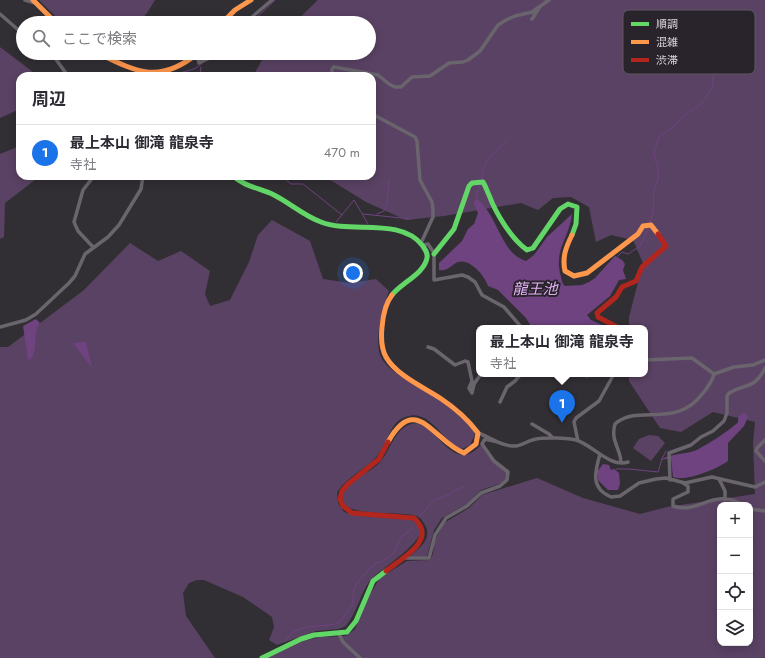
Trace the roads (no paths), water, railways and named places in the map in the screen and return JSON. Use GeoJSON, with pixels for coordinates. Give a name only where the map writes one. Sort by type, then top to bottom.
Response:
{"type":"FeatureCollection","features":[{"type":"Feature","properties":{"kind":"street"},"geometry":{"type":"LineString","coordinates":[[25,0],[34,1],[49,16]]}},
{"type":"Feature","properties":{"kind":"street"},"geometry":{"type":"LineString","coordinates":[[229,16],[235,10],[251,0]]}},
{"type":"Feature","properties":{"kind":"street"},"geometry":{"type":"LineString","coordinates":[[253,16],[272,0]]}},
{"type":"Feature","properties":{"kind":"street"},"geometry":{"type":"LineString","coordinates":[[376,75],[395,87],[401,87],[412,77],[430,76],[449,63],[468,60],[480,52],[498,25],[514,16],[532,12],[548,0]]}},
{"type":"Feature","properties":{"kind":"street"},"geometry":{"type":"LineString","coordinates":[[532,19],[539,8]]}},
{"type":"Feature","properties":{"kind":"street"},"geometry":{"type":"LineString","coordinates":[[0,14],[16,28]]}},
{"type":"Feature","properties":{"kind":"street"},"geometry":{"type":"LineString","coordinates":[[56,60],[65,72]]}},
{"type":"Feature","properties":{"kind":"street"},"geometry":{"type":"LineString","coordinates":[[113,60],[132,69],[143,72]]}},
{"type":"Feature","properties":{"kind":"street"},"geometry":{"type":"LineString","coordinates":[[164,72],[177,68],[188,60]]}},
{"type":"Feature","properties":{"kind":"street"},"geometry":{"type":"LineString","coordinates":[[332,72],[334,67],[365,72]]}},
{"type":"Feature","properties":{"kind":"street"},"geometry":{"type":"LineString","coordinates":[[376,116],[415,137],[417,141],[420,180],[432,202],[433,210],[433,217],[422,244]]}},
{"type":"Feature","properties":{"kind":"street"},"geometry":{"type":"LineString","coordinates":[[91,180],[83,190],[74,222],[78,231],[93,247]]}},
{"type":"Feature","properties":{"kind":"street"},"geometry":{"type":"LineString","coordinates":[[0,327],[19,323],[36,314],[69,283],[75,276],[82,258],[93,247],[108,237],[119,225],[141,189],[142,180]]}},
{"type":"Feature","properties":{"kind":"street"},"geometry":{"type":"LineString","coordinates":[[237,180],[248,186],[282,198],[318,221],[343,226],[387,228],[412,237],[422,244],[427,252],[425,266],[394,292],[387,305],[382,338],[384,355],[394,368],[456,409],[471,422],[478,433],[498,442]]}},
{"type":"Feature","properties":{"kind":"street"},"geometry":{"type":"LineString","coordinates":[[434,254],[454,229],[469,186],[475,182],[483,182],[485,184],[489,196],[504,222],[527,250],[533,248],[560,209],[568,204],[577,207],[578,221],[562,260],[565,271],[574,276],[587,273],[638,234],[643,226],[652,225],[666,246],[642,267],[636,281],[622,287],[616,297],[597,313],[598,317],[613,325]]}},
{"type":"Feature","properties":{"kind":"street"},"geometry":{"type":"LineString","coordinates":[[422,244],[430,246],[434,254],[434,280],[462,275],[468,277],[476,282],[482,295],[504,307],[519,325]]}},
{"type":"Feature","properties":{"kind":"street"},"geometry":{"type":"LineString","coordinates":[[428,347],[434,349],[455,365],[465,361],[468,362],[472,381],[469,388],[472,393],[474,384],[479,377]]}},
{"type":"Feature","properties":{"kind":"street"},"geometry":{"type":"LineString","coordinates":[[648,360],[692,358],[714,374]]}},
{"type":"Feature","properties":{"kind":"street"},"geometry":{"type":"LineString","coordinates":[[714,374],[734,367],[753,365],[765,360]]}},
{"type":"Feature","properties":{"kind":"street"},"geometry":{"type":"LineString","coordinates":[[670,480],[669,453],[691,445],[700,437],[719,427],[726,417],[729,393],[749,386],[758,378],[765,368]]}},
{"type":"Feature","properties":{"kind":"street"},"geometry":{"type":"LineString","coordinates":[[620,463],[621,457],[614,441],[615,424],[625,418],[643,415],[666,414],[688,408],[700,397],[712,381],[714,374]]}},
{"type":"Feature","properties":{"kind":"street"},"geometry":{"type":"LineString","coordinates":[[500,402],[505,390],[518,377]]}},
{"type":"Feature","properties":{"kind":"street"},"geometry":{"type":"LineString","coordinates":[[558,379],[562,377]]}},
{"type":"Feature","properties":{"kind":"street"},"geometry":{"type":"LineString","coordinates":[[578,441],[574,422],[576,418],[599,401],[610,385],[613,377]]}},
{"type":"Feature","properties":{"kind":"street"},"geometry":{"type":"LineString","coordinates":[[262,658],[301,639],[314,635],[339,634],[347,632],[356,621],[373,581],[382,572],[416,547],[421,541],[424,534],[419,522],[414,518],[406,516],[352,513],[345,510],[341,502],[342,489],[346,484],[371,468],[402,423],[412,420],[421,421],[428,425],[453,449],[464,453],[476,444],[478,433]]}},
{"type":"Feature","properties":{"kind":"street"},"geometry":{"type":"LineString","coordinates":[[532,424],[553,438]]}},
{"type":"Feature","properties":{"kind":"street"},"geometry":{"type":"LineString","coordinates":[[402,558],[429,558],[435,535],[446,518],[467,506],[481,493],[500,486],[507,480],[508,472],[494,461],[482,444],[485,439],[516,446],[536,439],[568,438],[578,441],[600,454],[620,463],[628,462]]}},
{"type":"Feature","properties":{"kind":"street"},"geometry":{"type":"LineString","coordinates":[[765,440],[756,451],[765,461]]}},
{"type":"Feature","properties":{"kind":"street"},"geometry":{"type":"LineString","coordinates":[[600,454],[594,475],[595,481],[600,488],[611,497],[620,496],[639,483],[648,480],[670,480],[688,486],[688,492],[672,499],[673,506],[686,509],[711,499],[732,502]]}},
{"type":"Feature","properties":{"kind":"street"},"geometry":{"type":"LineString","coordinates":[[682,483],[707,477],[751,487],[759,486],[765,482]]}},
{"type":"Feature","properties":{"kind":"street"},"geometry":{"type":"LineString","coordinates":[[719,479],[725,491],[725,500]]}},
{"type":"Feature","properties":{"kind":"street"},"geometry":{"type":"LineString","coordinates":[[753,509],[765,511]]}},
{"type":"Feature","properties":{"kind":"street"},"geometry":{"type":"LineString","coordinates":[[339,634],[342,642],[360,658]]}},
{"type":"Feature","properties":{"kind":"water","name":"龍王池"},"geometry":{"type":"Polygon","coordinates":[[[476,198],[490,214],[510,250],[517,257],[526,261],[534,255],[547,237],[572,214],[559,259],[561,277],[565,286],[582,285],[589,282],[595,278],[615,256],[622,260],[625,264],[623,270],[626,279],[619,280],[610,296],[587,315],[591,320],[602,325],[530,325],[526,318],[498,290],[488,286],[484,277],[472,265],[463,261],[458,262],[447,269],[439,270],[439,263],[462,241],[468,229],[474,224],[478,213],[474,204],[476,198]]]}},
{"type":"Feature","properties":{"kind":"water"},"geometry":{"type":"Polygon","coordinates":[[[36,319],[40,323],[36,332],[33,356],[30,360],[28,359],[23,326],[36,319]]]}},
{"type":"Feature","properties":{"kind":"water"},"geometry":{"type":"Polygon","coordinates":[[[86,342],[92,368],[73,343],[86,342]]]}},
{"type":"Feature","properties":{"kind":"water"},"geometry":{"type":"Polygon","coordinates":[[[744,412],[748,417],[744,426],[728,443],[728,461],[717,468],[701,474],[686,478],[673,477],[671,458],[661,460],[668,456],[694,451],[703,446],[736,425],[739,416],[744,412]]]}},
{"type":"Feature","properties":{"kind":"water"},"geometry":{"type":"Polygon","coordinates":[[[603,464],[609,465],[611,470],[614,469],[619,473],[620,484],[618,490],[608,490],[598,480],[597,472],[603,464]]]}},
{"type":"Feature","properties":{"kind":"waterway"},"geometry":{"type":"LineString","coordinates":[[258,16],[275,0]]}},
{"type":"Feature","properties":{"kind":"waterway"},"geometry":{"type":"LineString","coordinates":[[182,72],[191,70],[202,63]]}},
{"type":"Feature","properties":{"kind":"waterway"},"geometry":{"type":"LineString","coordinates":[[200,72],[201,67]]}},
{"type":"Feature","properties":{"kind":"waterway"},"geometry":{"type":"LineString","coordinates":[[650,223],[653,212],[654,190],[658,180],[658,168],[654,155],[659,137],[677,124],[682,117],[700,105],[708,95],[713,85],[713,74]]}},
{"type":"Feature","properties":{"kind":"waterway"},"geometry":{"type":"LineString","coordinates":[[482,181],[483,170],[488,159],[508,139]]}},
{"type":"Feature","properties":{"kind":"waterway"},"geometry":{"type":"LineString","coordinates":[[286,180],[291,184],[303,184],[342,215]]}},
{"type":"Feature","properties":{"kind":"waterway"},"geometry":{"type":"LineString","coordinates":[[377,214],[384,211],[387,203],[389,180]]}},
{"type":"Feature","properties":{"kind":"waterway"},"geometry":{"type":"LineString","coordinates":[[477,200],[477,192],[481,184]]}},
{"type":"Feature","properties":{"kind":"waterway"},"geometry":{"type":"LineString","coordinates":[[336,222],[354,200],[368,224]]}},
{"type":"Feature","properties":{"kind":"waterway"},"geometry":{"type":"LineString","coordinates":[[363,214],[411,219]]}},
{"type":"Feature","properties":{"kind":"waterway"},"geometry":{"type":"LineString","coordinates":[[617,257],[622,252],[628,254],[640,246],[649,228]]}},
{"type":"Feature","properties":{"kind":"waterway"},"geometry":{"type":"LineString","coordinates":[[662,459],[666,451]]}},
{"type":"Feature","properties":{"kind":"waterway"},"geometry":{"type":"LineString","coordinates":[[616,469],[658,472],[662,459]]}},
{"type":"Feature","properties":{"kind":"waterway"},"geometry":{"type":"LineString","coordinates":[[419,517],[434,500],[451,494],[453,491],[463,487]]}},
{"type":"Feature","properties":{"kind":"waterway"},"geometry":{"type":"LineString","coordinates":[[286,640],[290,634],[296,630],[339,623],[352,606],[354,589],[360,579],[376,563],[381,562],[393,554],[401,537],[411,530],[412,526]]}},
{"type":"Feature","properties":{"kind":"place","name":"最上本山 御滝 龍泉寺"},"geometry":{"type":"Point","coordinates":[562,423]}}]}
